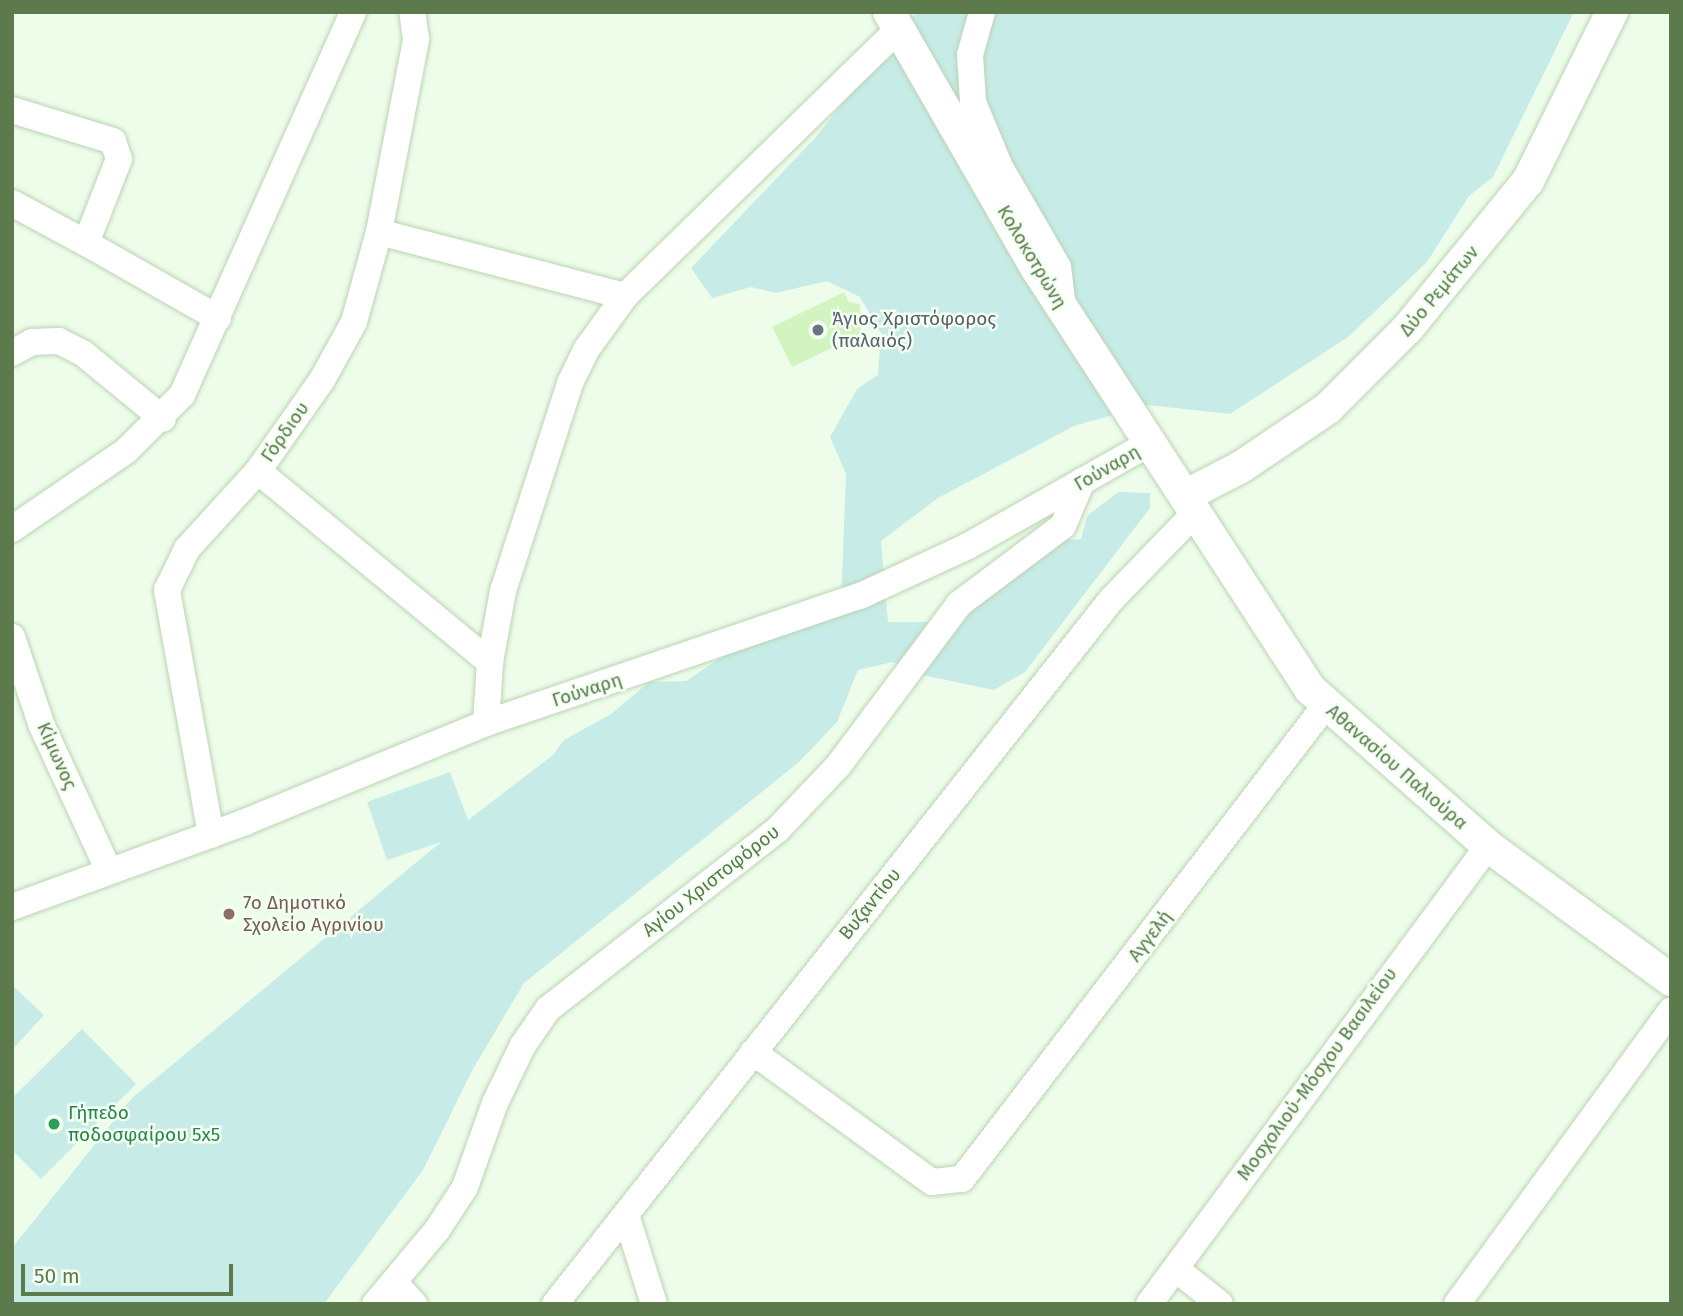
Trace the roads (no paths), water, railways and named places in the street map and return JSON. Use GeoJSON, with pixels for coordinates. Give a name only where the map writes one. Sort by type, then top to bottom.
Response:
{"type":"FeatureCollection","features":[{"type":"Feature","properties":{"kind":"street"},"geometry":{"type":"LineString","coordinates":[[12,529],[87,481],[163,419],[191,380],[288,148],[353,12]]}},
{"type":"Feature","properties":{"kind":"street","name":"Γόρδιου"},"geometry":{"type":"LineString","coordinates":[[211,835],[167,590],[187,549],[258,471],[345,341],[379,232],[416,39],[412,12]]}},
{"type":"Feature","properties":{"kind":"street"},"geometry":{"type":"LineString","coordinates":[[982,12],[970,55],[973,102],[1000,167],[1058,267],[1063,309]]}},
{"type":"Feature","properties":{"kind":"street","name":"Δύο Ρεμάτων"},"geometry":{"type":"LineString","coordinates":[[1190,505],[1328,408],[1408,328],[1528,181],[1604,17]]}},
{"type":"Feature","properties":{"kind":"street"},"geometry":{"type":"LineString","coordinates":[[486,723],[490,662],[503,591],[570,383],[586,350],[625,296],[895,20]]}},
{"type":"Feature","properties":{"kind":"street","name":"Κολοκοτρώνη"},"geometry":{"type":"LineString","coordinates":[[895,20],[1063,309],[1190,505]]}},
{"type":"Feature","properties":{"kind":"street"},"geometry":{"type":"LineString","coordinates":[[12,110],[109,138],[116,146],[119,159],[86,243]]}},
{"type":"Feature","properties":{"kind":"street"},"geometry":{"type":"LineString","coordinates":[[12,203],[218,317]]}},
{"type":"Feature","properties":{"kind":"street"},"geometry":{"type":"LineString","coordinates":[[379,232],[625,296]]}},
{"type":"Feature","properties":{"kind":"street"},"geometry":{"type":"LineString","coordinates":[[12,352],[32,342],[59,341],[85,354],[163,419]]}},
{"type":"Feature","properties":{"kind":"street","name":"Γούναρη"},"geometry":{"type":"LineString","coordinates":[[12,907],[211,835],[486,723],[860,596],[968,546],[1148,444]]}},
{"type":"Feature","properties":{"kind":"street"},"geometry":{"type":"LineString","coordinates":[[258,471],[490,662]]}},
{"type":"Feature","properties":{"kind":"street","name":"Αγίου Χριστοφόρου"},"geometry":{"type":"LineString","coordinates":[[375,1304],[465,1187],[495,1102],[523,1045],[548,1009],[778,829],[838,766],[959,604],[1063,526],[1082,481]]}},
{"type":"Feature","properties":{"kind":"street","name":"Αθανασίου Παλιούρα"},"geometry":{"type":"LineString","coordinates":[[1190,505],[1325,706],[1488,846],[1671,981]]}},
{"type":"Feature","properties":{"kind":"street","name":"Βυζαντίου"},"geometry":{"type":"LineString","coordinates":[[555,1304],[1111,600],[1190,505]]}},
{"type":"Feature","properties":{"kind":"street","name":"Κίμωνος"},"geometry":{"type":"LineString","coordinates":[[12,637],[42,726],[109,871]]}},
{"type":"Feature","properties":{"kind":"street","name":"Αγγελή"},"geometry":{"type":"LineString","coordinates":[[753,1052],[932,1182],[962,1179],[977,1167],[1325,706]]}},
{"type":"Feature","properties":{"kind":"street","name":"Mοσχολιού-Μόσχου Βασιλείου"},"geometry":{"type":"LineString","coordinates":[[1149,1304],[1488,846]]}},
{"type":"Feature","properties":{"kind":"street"},"geometry":{"type":"LineString","coordinates":[[1457,1304],[1671,1011]]}},
{"type":"Feature","properties":{"kind":"street"},"geometry":{"type":"LineString","coordinates":[[626,1214],[654,1304]]}},
{"type":"Feature","properties":{"kind":"street"},"geometry":{"type":"LineString","coordinates":[[1176,1269],[1220,1304]]}},
{"type":"Feature","properties":{"kind":"street"},"geometry":{"type":"LineString","coordinates":[[394,1282],[414,1304]]}},
{"type":"Feature","properties":{"kind":"place","name":"Άγιος Χριστόφορος (παλαιός)"},"geometry":{"type":"Point","coordinates":[818,330]}},
{"type":"Feature","properties":{"kind":"place","name":"7ο Δημοτικό Σχολείο Αγρινίου"},"geometry":{"type":"Point","coordinates":[229,914]}},
{"type":"Feature","properties":{"kind":"place","name":"Γήπεδο ποδοσφαίρου 5x5"},"geometry":{"type":"Point","coordinates":[54,1124]}}]}
